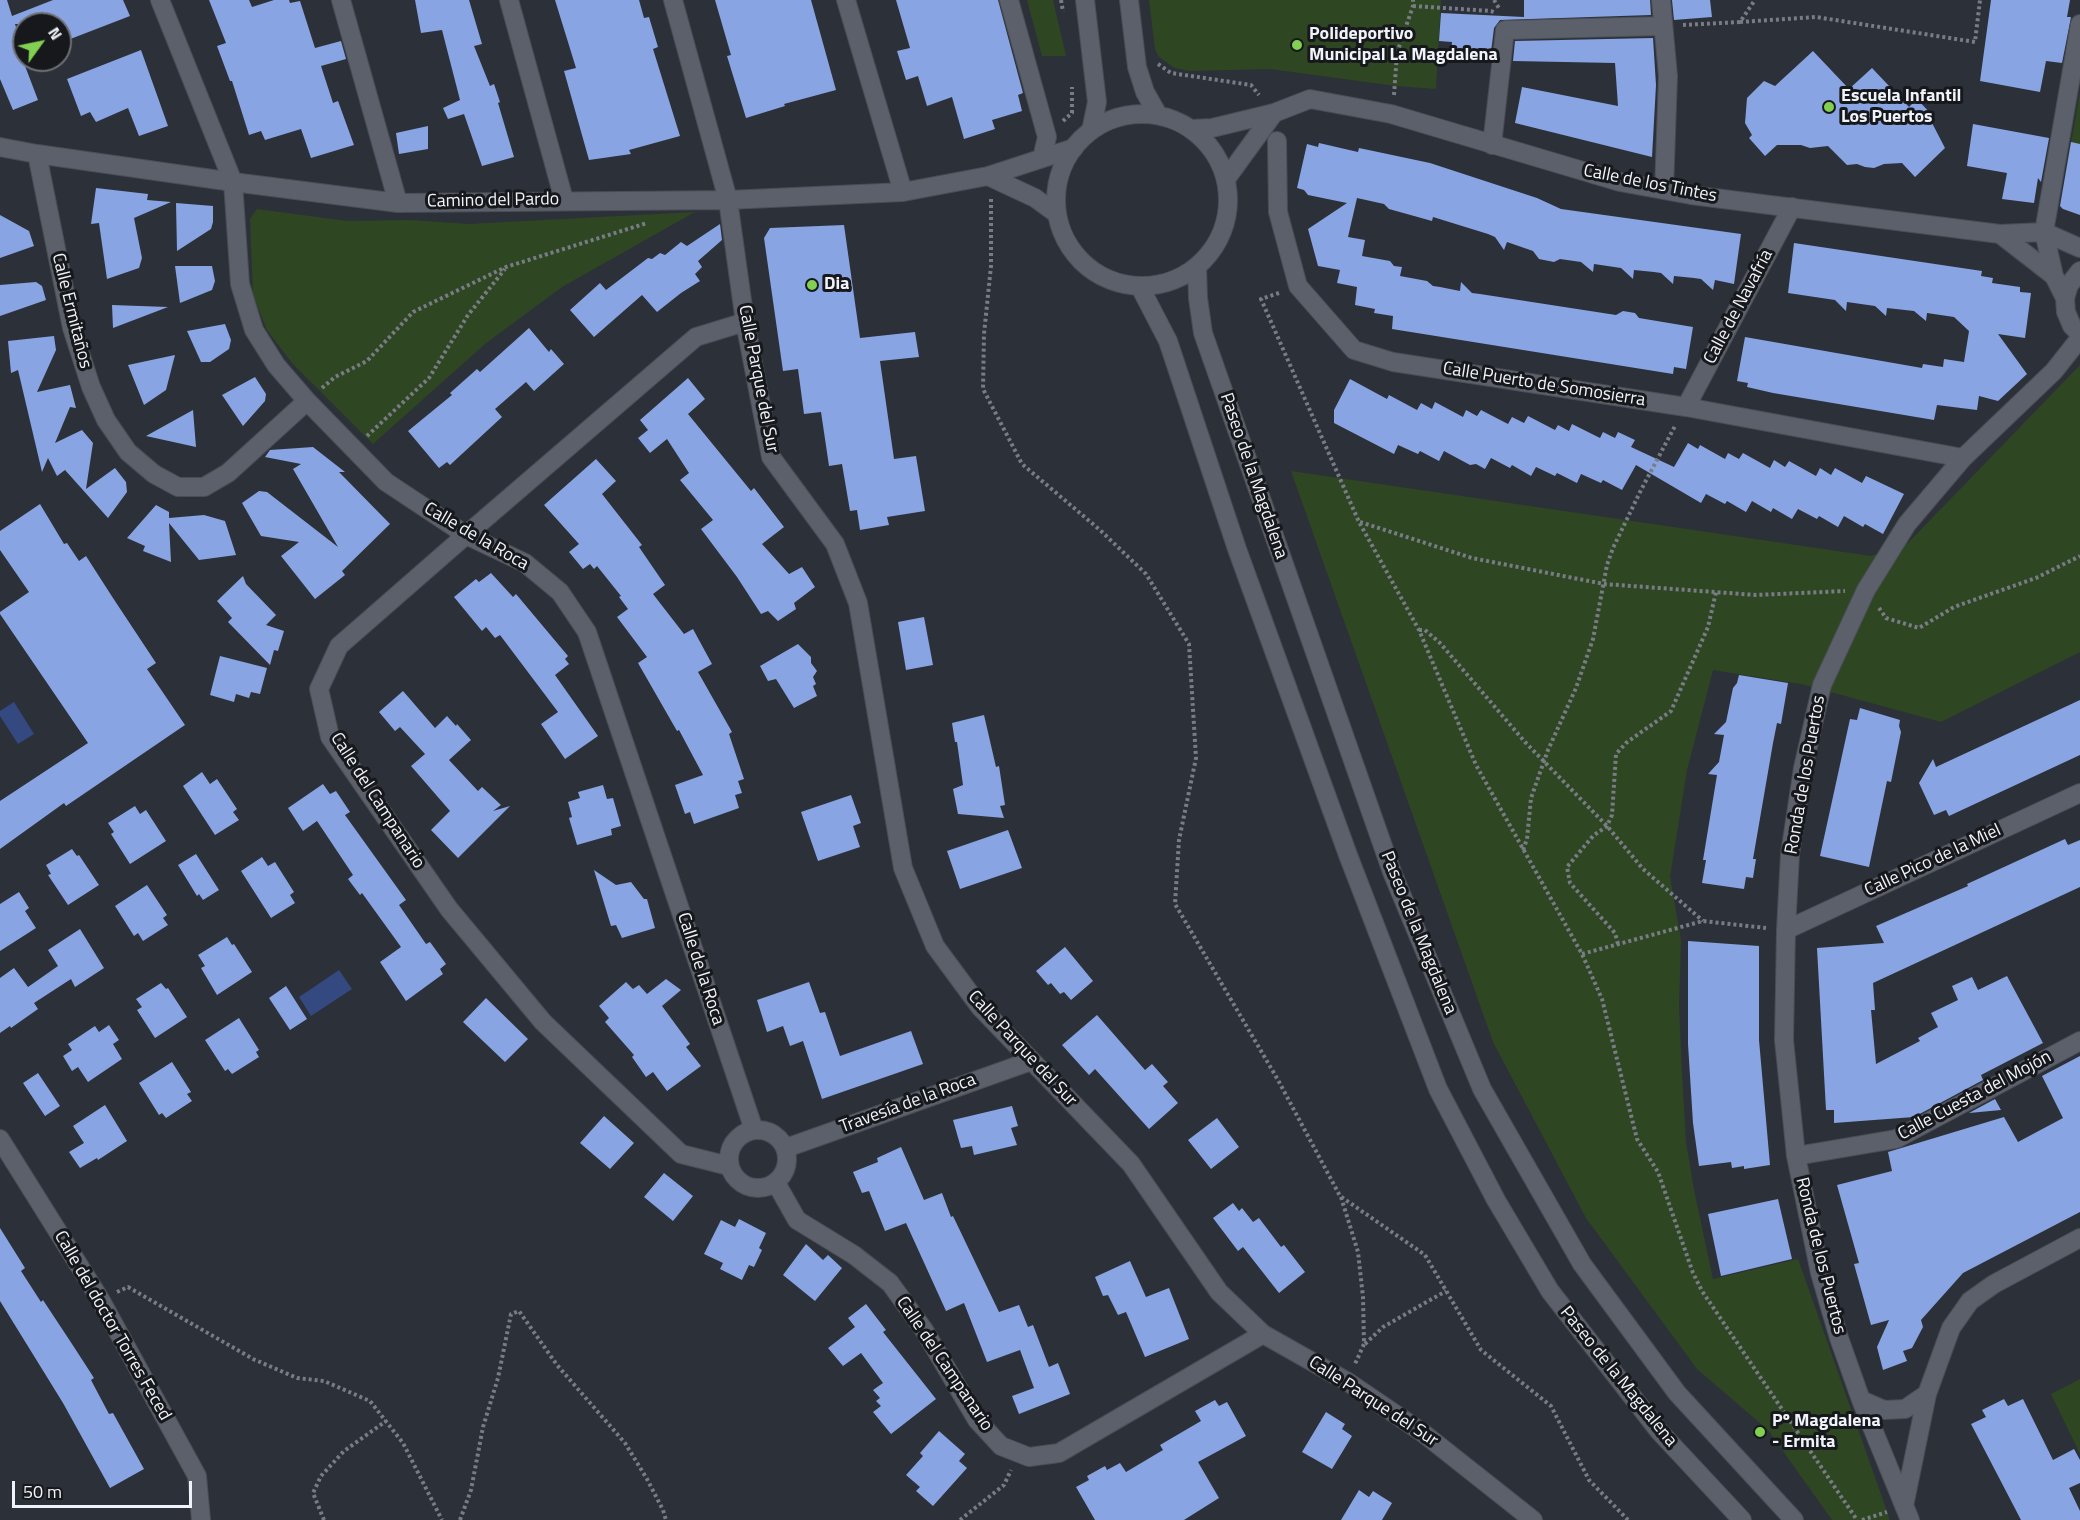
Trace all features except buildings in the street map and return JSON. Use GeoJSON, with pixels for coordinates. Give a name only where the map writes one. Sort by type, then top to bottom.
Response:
{"type":"FeatureCollection","features":[{"type":"Feature","properties":{"kind":"street","name":"Calle de la Roca"},"geometry":{"type":"LineString","coordinates":[[160,0],[233,182],[240,284],[254,330],[276,365],[307,401],[386,482],[466,535],[525,563],[560,592],[587,632],[754,1130]]}},
{"type":"Feature","properties":{"kind":"street"},"geometry":{"type":"LineString","coordinates":[[341,0],[398,203]]}},
{"type":"Feature","properties":{"kind":"street"},"geometry":{"type":"LineString","coordinates":[[509,0],[564,200]]}},
{"type":"Feature","properties":{"kind":"street","name":"Calle Parque del Sur"},"geometry":{"type":"LineString","coordinates":[[673,0],[728,200],[745,322],[771,457],[835,544],[858,603],[903,868],[934,946],[980,1007],[1131,1164],[1219,1292],[1263,1334],[1348,1382],[1423,1433],[1533,1520]]}},
{"type":"Feature","properties":{"kind":"street"},"geometry":{"type":"LineString","coordinates":[[846,0],[903,192]]}},
{"type":"Feature","properties":{"kind":"street"},"geometry":{"type":"LineString","coordinates":[[1009,0],[1047,137],[1042,158]]}},
{"type":"Feature","properties":{"kind":"street"},"geometry":{"type":"LineString","coordinates":[[1084,0],[1097,102],[1091,131]]}},
{"type":"Feature","properties":{"kind":"street"},"geometry":{"type":"LineString","coordinates":[[1129,0],[1137,67],[1145,92],[1158,116]]}},
{"type":"Feature","properties":{"kind":"street"},"geometry":{"type":"LineString","coordinates":[[1661,0],[1668,76],[1664,190]]}},
{"type":"Feature","properties":{"kind":"street"},"geometry":{"type":"LineString","coordinates":[[2065,298],[2054,276],[2044,232],[2080,24]]}},
{"type":"Feature","properties":{"kind":"street"},"geometry":{"type":"LineString","coordinates":[[1492,145],[1505,30],[1663,26]]}},
{"type":"Feature","properties":{"kind":"street","name":"Calle de los Tintes"},"geometry":{"type":"LineString","coordinates":[[1191,129],[1212,128],[1274,113],[1310,99],[1391,114],[1620,182],[1664,190],[2000,234],[2044,232],[2080,248]]}},
{"type":"Feature","properties":{"kind":"street"},"geometry":{"type":"LineString","coordinates":[[1226,179],[1274,113]]}},
{"type":"Feature","properties":{"kind":"street"},"geometry":{"type":"LineString","coordinates":[[1140,114],[1158,116],[1191,129],[1207,143],[1226,179],[1228,204],[1224,228],[1214,249],[1197,267],[1180,278],[1160,285],[1140,286],[1110,280],[1085,265],[1067,242],[1057,214],[1057,190],[1062,168],[1074,148],[1091,131],[1123,116],[1140,114]]}},
{"type":"Feature","properties":{"kind":"street","name":"Calle Puerto de Somosierra"},"geometry":{"type":"LineString","coordinates":[[1277,141],[1278,212],[1298,286],[1354,350],[1393,362],[1686,407],[1963,458]]}},
{"type":"Feature","properties":{"kind":"street","name":"Camino del Pardo"},"geometry":{"type":"LineString","coordinates":[[0,147],[233,182],[398,203],[728,200],[903,192],[988,176],[1074,148]]}},
{"type":"Feature","properties":{"kind":"street","name":"Calle Ermitaños"},"geometry":{"type":"LineString","coordinates":[[38,154],[72,328],[91,387],[106,420],[128,452],[153,474],[178,487],[204,487],[228,473],[307,401]]}},
{"type":"Feature","properties":{"kind":"street"},"geometry":{"type":"LineString","coordinates":[[988,176],[1035,198],[1057,214]]}},
{"type":"Feature","properties":{"kind":"street","name":"Calle de Navafría"},"geometry":{"type":"LineString","coordinates":[[1686,407],[1792,207]]}},
{"type":"Feature","properties":{"kind":"street"},"geometry":{"type":"LineString","coordinates":[[2000,234],[2054,276]]}},
{"type":"Feature","properties":{"kind":"street","name":"Paseo de la Magdalena"},"geometry":{"type":"LineString","coordinates":[[1197,267],[1198,298],[1203,333],[1392,872],[1482,1089],[1582,1264],[1677,1393],[1794,1520]]}},
{"type":"Feature","properties":{"kind":"street"},"geometry":{"type":"LineString","coordinates":[[2080,271],[2069,285],[2065,298],[2066,312],[2072,326],[2080,336]]}},
{"type":"Feature","properties":{"kind":"street","name":"Paseo de la Magdalena"},"geometry":{"type":"LineString","coordinates":[[1140,286],[1168,341],[1240,560],[1348,855],[1438,1089],[1496,1200],[1550,1291],[1659,1431],[1742,1520]]}},
{"type":"Feature","properties":{"kind":"street","name":"Calle del Campanario"},"geometry":{"type":"LineString","coordinates":[[729,1166],[681,1154],[543,1022],[449,909],[330,737],[319,689],[339,646],[466,535],[696,337],[745,322]]}},
{"type":"Feature","properties":{"kind":"street","name":"Ronda de los Puertos"},"geometry":{"type":"LineString","coordinates":[[1905,1516],[1839,1338],[1820,1273],[1796,1156],[1784,1040],[1790,854],[1803,768],[1822,685],[1866,590],[1907,524],[1963,458],[2054,371],[2080,336]]}},
{"type":"Feature","properties":{"kind":"street","name":"Calle Pico de la Miel"},"geometry":{"type":"LineString","coordinates":[[1786,930],[2080,793]]}},
{"type":"Feature","properties":{"kind":"street","name":"Calle Cuesta del Mojón"},"geometry":{"type":"LineString","coordinates":[[1796,1156],[1896,1139],[2080,1041]]}},
{"type":"Feature","properties":{"kind":"street","name":"Travesía de la Roca"},"geometry":{"type":"LineString","coordinates":[[786,1148],[1031,1060]]}},
{"type":"Feature","properties":{"kind":"street"},"geometry":{"type":"LineString","coordinates":[[764,1130],[773,1133],[786,1148],[788,1158],[783,1176],[767,1188],[748,1187],[733,1175],[729,1166],[731,1147],[744,1132],[764,1130]]}},
{"type":"Feature","properties":{"kind":"street","name":"Calle del doctor Torres Feced"},"geometry":{"type":"LineString","coordinates":[[0,1139],[100,1299],[197,1476],[201,1520]]}},
{"type":"Feature","properties":{"kind":"street","name":"Calle del Campanario"},"geometry":{"type":"LineString","coordinates":[[776,1183],[797,1220],[854,1255],[890,1283],[924,1330],[977,1420],[1001,1446],[1029,1457],[1059,1453],[1263,1334]]}},
{"type":"Feature","properties":{"kind":"street"},"geometry":{"type":"LineString","coordinates":[[1905,1516],[1927,1395],[1951,1328],[1970,1301],[1994,1284],[2080,1238]]}},
{"type":"Feature","properties":{"kind":"street"},"geometry":{"type":"LineString","coordinates":[[1861,1400],[1884,1410],[1905,1409],[1927,1395]]}},
{"type":"Feature","properties":{"kind":"path"},"geometry":{"type":"LineString","coordinates":[[1740,22],[1755,0]]}},
{"type":"Feature","properties":{"kind":"path"},"geometry":{"type":"LineString","coordinates":[[1663,26],[1816,17],[1975,42],[1980,0]]}},
{"type":"Feature","properties":{"kind":"path"},"geometry":{"type":"LineString","coordinates":[[1396,86],[1397,53],[1413,3],[1491,11],[1504,18],[1505,30]]}},
{"type":"Feature","properties":{"kind":"path"},"geometry":{"type":"LineString","coordinates":[[1155,62],[1171,73],[1235,83]]}},
{"type":"Feature","properties":{"kind":"path"},"geometry":{"type":"LineString","coordinates":[[991,195],[991,266],[984,334],[983,389],[1022,464],[1100,530],[1146,574],[1189,644],[1196,758],[1179,840],[1175,904],[1278,1080],[1340,1196],[1358,1252],[1363,1298],[1364,1344],[1348,1382]]}},
{"type":"Feature","properties":{"kind":"path"},"geometry":{"type":"LineString","coordinates":[[307,401],[335,377],[367,361],[413,312],[506,267],[657,220]]}},
{"type":"Feature","properties":{"kind":"path"},"geometry":{"type":"LineString","coordinates":[[353,448],[429,378],[468,315],[506,267]]}},
{"type":"Feature","properties":{"kind":"path"},"geometry":{"type":"LineString","coordinates":[[1298,286],[1261,299],[1359,522],[1419,630],[1476,765],[1582,954],[1602,999],[1637,1139],[1658,1172],[1693,1273],[1702,1291],[1857,1520]]}},
{"type":"Feature","properties":{"kind":"path"},"geometry":{"type":"LineString","coordinates":[[1523,850],[1527,839],[1531,798],[1548,750],[1576,688],[1593,639],[1607,565],[1613,548],[1641,490],[1686,407]]}},
{"type":"Feature","properties":{"kind":"path"},"geometry":{"type":"LineString","coordinates":[[1359,522],[1472,558],[1604,584],[1756,595],[1866,590],[1886,618],[1919,628],[1953,607],[2036,578],[2080,556]]}},
{"type":"Feature","properties":{"kind":"path"},"geometry":{"type":"LineString","coordinates":[[1618,944],[1615,933],[1570,883],[1567,867],[1593,836],[1607,826],[1612,815],[1616,754],[1626,743],[1671,711],[1708,627],[1716,592]]}},
{"type":"Feature","properties":{"kind":"path"},"geometry":{"type":"LineString","coordinates":[[1419,630],[1425,630],[1440,643],[1525,742],[1607,826],[1643,869],[1704,921]]}},
{"type":"Feature","properties":{"kind":"path"},"geometry":{"type":"LineString","coordinates":[[1582,954],[1704,921],[1786,930]]}},
{"type":"Feature","properties":{"kind":"path"},"geometry":{"type":"LineString","coordinates":[[1340,1196],[1425,1255],[1481,1350],[1551,1407],[1589,1480],[1628,1520]]}},
{"type":"Feature","properties":{"kind":"path"},"geometry":{"type":"LineString","coordinates":[[100,1299],[128,1287],[253,1359],[297,1377],[324,1381],[370,1401],[403,1443],[442,1520]]}},
{"type":"Feature","properties":{"kind":"path"},"geometry":{"type":"LineString","coordinates":[[1364,1344],[1383,1327],[1447,1291]]}},
{"type":"Feature","properties":{"kind":"path"},"geometry":{"type":"LineString","coordinates":[[460,1520],[471,1490],[483,1427],[498,1378],[511,1314],[519,1311],[557,1365],[625,1443],[647,1479],[666,1520]]}},
{"type":"Feature","properties":{"kind":"path"},"geometry":{"type":"LineString","coordinates":[[324,1520],[313,1493],[321,1476],[344,1451],[386,1421]]}},
{"type":"Feature","properties":{"kind":"path"},"geometry":{"type":"LineString","coordinates":[[960,1520],[1004,1485],[1018,1453]]}},
{"type":"Feature","properties":{"kind":"green space"},"geometry":{"type":"Polygon","coordinates":[[[1027,0],[1053,0],[1066,56],[1042,56],[1027,0]]]}},
{"type":"Feature","properties":{"kind":"green space","name":"Polideportivo Municipal La Magdalena"},"geometry":{"type":"Polygon","coordinates":[[[1149,0],[1441,0],[1436,89],[1396,86],[1270,69],[1190,71],[1175,68],[1159,57],[1155,49],[1149,0]]]}},
{"type":"Feature","properties":{"kind":"green space"},"geometry":{"type":"Polygon","coordinates":[[[2080,92],[2080,163],[2068,161],[2080,92]]]}},
{"type":"Feature","properties":{"kind":"green space"},"geometry":{"type":"Polygon","coordinates":[[[257,209],[347,221],[409,220],[468,224],[695,212],[562,287],[485,344],[373,444],[292,363],[267,330],[253,295],[250,219],[257,209]]]}},
{"type":"Feature","properties":{"kind":"green space"},"geometry":{"type":"Polygon","coordinates":[[[2080,365],[2080,652],[1941,722],[1801,684],[1713,670],[1687,770],[1670,877],[1681,940],[1679,1007],[1682,1074],[1686,1142],[1694,1190],[1713,1279],[1798,1259],[1889,1517],[1889,1520],[1832,1520],[1768,1430],[1697,1369],[1586,1218],[1493,1042],[1291,471],[1871,556],[1908,543],[2080,365]]]}},
{"type":"Feature","properties":{"kind":"green space"},"geometry":{"type":"Polygon","coordinates":[[[2080,1379],[2080,1454],[2051,1394],[2080,1379]]]}},
{"type":"Feature","properties":{"kind":"water"},"geometry":{"type":"Polygon","coordinates":[[[14,702],[34,734],[18,744],[0,716],[0,711],[14,702]]]}},
{"type":"Feature","properties":{"kind":"water"},"geometry":{"type":"Polygon","coordinates":[[[339,970],[352,989],[311,1016],[299,997],[339,970]]]}},
{"type":"Feature","properties":{"kind":"place","name":"Polideportivo Municipal La Magdalena"},"geometry":{"type":"Point","coordinates":[1297,45]}},
{"type":"Feature","properties":{"kind":"place","name":"Escuela Infantil Los Puertos"},"geometry":{"type":"Point","coordinates":[1829,107]}},
{"type":"Feature","properties":{"kind":"place","name":"Dia"},"geometry":{"type":"Point","coordinates":[812,285]}},
{"type":"Feature","properties":{"kind":"place","name":"Pº Magdalena - Ermita"},"geometry":{"type":"Point","coordinates":[1760,1432]}}]}
